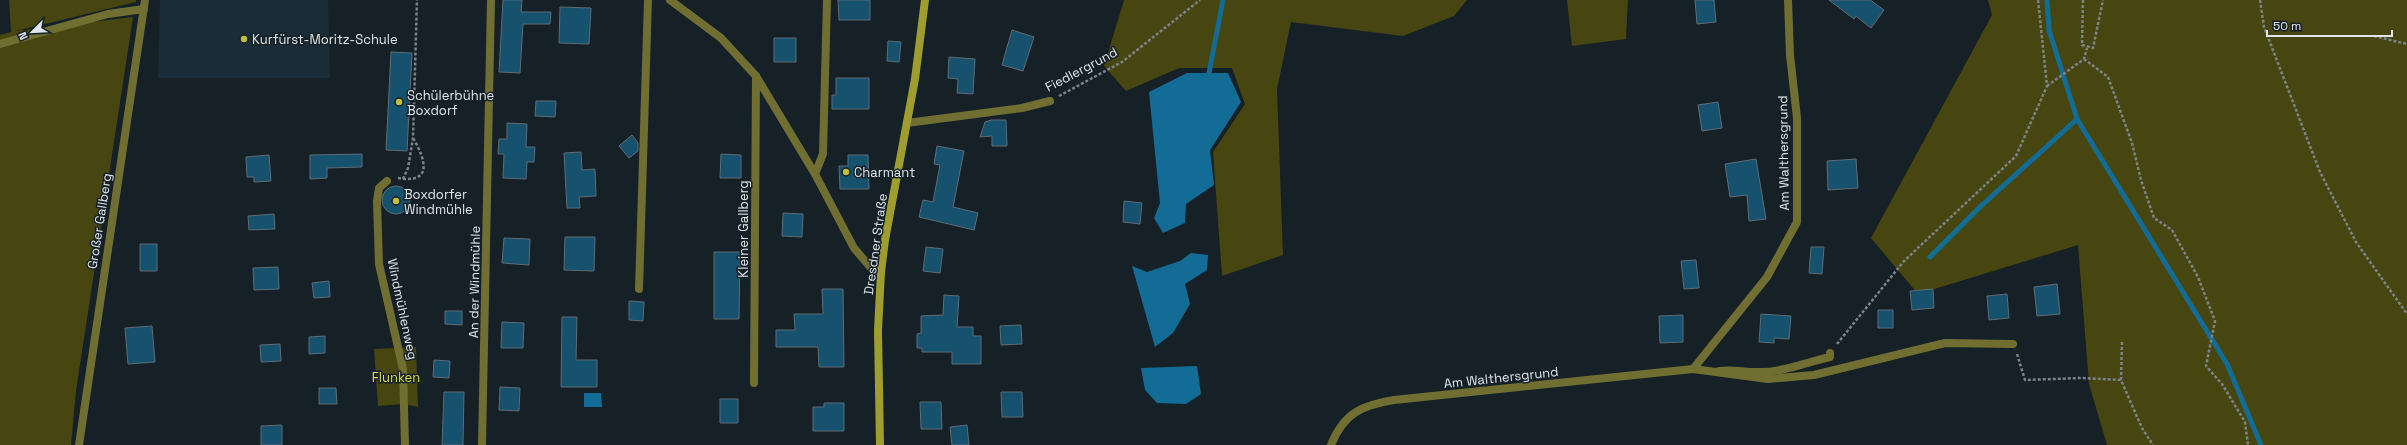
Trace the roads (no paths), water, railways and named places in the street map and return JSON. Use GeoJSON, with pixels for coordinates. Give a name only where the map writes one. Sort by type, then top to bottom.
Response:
{"type":"FeatureCollection","features":[{"type":"Feature","properties":{"kind":"main road","name":"Dresdner Straße"},"geometry":{"type":"LineString","coordinates":[[880,445],[878,330],[881,272],[885,240],[907,123],[925,0]]}},
{"type":"Feature","properties":{"kind":"street","name":"Großer Gallberg"},"geometry":{"type":"LineString","coordinates":[[79,445],[145,0]]}},
{"type":"Feature","properties":{"kind":"street","name":"An der Windmühle"},"geometry":{"type":"LineString","coordinates":[[482,445],[491,0]]}},
{"type":"Feature","properties":{"kind":"street"},"geometry":{"type":"LineString","coordinates":[[639,289],[648,0]]}},
{"type":"Feature","properties":{"kind":"street"},"geometry":{"type":"LineString","coordinates":[[670,0],[722,38],[756,76],[815,174],[854,248],[871,268],[881,272]]}},
{"type":"Feature","properties":{"kind":"street"},"geometry":{"type":"LineString","coordinates":[[815,174],[823,154],[827,0]]}},
{"type":"Feature","properties":{"kind":"street","name":"Am Walthersgrund"},"geometry":{"type":"LineString","coordinates":[[1693,369],[1766,277],[1797,222],[1797,118],[1790,55],[1788,0]]}},
{"type":"Feature","properties":{"kind":"street"},"geometry":{"type":"LineString","coordinates":[[0,44],[108,14],[144,9]]}},
{"type":"Feature","properties":{"kind":"street","name":"Kleiner Gallberg"},"geometry":{"type":"LineString","coordinates":[[754,383],[756,76]]}},
{"type":"Feature","properties":{"kind":"street","name":"Fiedlergrund"},"geometry":{"type":"LineString","coordinates":[[907,123],[1022,108],[1050,101]]}},
{"type":"Feature","properties":{"kind":"street","name":"Windmühlenweg"},"geometry":{"type":"LineString","coordinates":[[387,181],[379,188],[379,264],[403,369],[405,445]]}},
{"type":"Feature","properties":{"kind":"street","name":"Am Walthersgrund"},"geometry":{"type":"LineString","coordinates":[[1331,445],[1337,430],[1351,414],[1370,404],[1693,369],[1768,379],[1814,375],[1945,342],[2012,344]]}},
{"type":"Feature","properties":{"kind":"street"},"geometry":{"type":"LineString","coordinates":[[1714,372],[1736,369],[1757,372],[1780,369],[1830,357],[1830,353]]}},
{"type":"Feature","properties":{"kind":"water"},"geometry":{"type":"Polygon","coordinates":[[[1187,73],[1228,73],[1241,102],[1210,150],[1214,185],[1186,204],[1185,223],[1163,233],[1154,218],[1160,203],[1149,92],[1187,73]]]}},
{"type":"Feature","properties":{"kind":"water"},"geometry":{"type":"Polygon","coordinates":[[[1191,253],[1208,255],[1207,270],[1185,284],[1190,304],[1173,333],[1155,347],[1132,266],[1147,272],[1180,261],[1191,253]]]}},
{"type":"Feature","properties":{"kind":"water"},"geometry":{"type":"Polygon","coordinates":[[[1197,366],[1201,394],[1186,404],[1157,403],[1145,390],[1141,368],[1197,366]]]}},
{"type":"Feature","properties":{"kind":"water"},"geometry":{"type":"Polygon","coordinates":[[[584,393],[601,393],[602,407],[584,407],[584,393]]]}},
{"type":"Feature","properties":{"kind":"waterway"},"geometry":{"type":"LineString","coordinates":[[1209,73],[1223,0]]}},
{"type":"Feature","properties":{"kind":"waterway"},"geometry":{"type":"LineString","coordinates":[[1930,257],[1981,206],[2077,119],[2049,30],[2047,0]]}},
{"type":"Feature","properties":{"kind":"waterway"},"geometry":{"type":"LineString","coordinates":[[2077,119],[2227,364],[2261,445]]}},
{"type":"Feature","properties":{"kind":"place","name":"Kurfürst-Moritz-Schule"},"geometry":{"type":"Point","coordinates":[244,39]}},
{"type":"Feature","properties":{"kind":"place","name":"Schülerbühne Boxdorf"},"geometry":{"type":"Point","coordinates":[399,102]}},
{"type":"Feature","properties":{"kind":"place","name":"Charmant"},"geometry":{"type":"Point","coordinates":[846,172]}},
{"type":"Feature","properties":{"kind":"place","name":"Boxdorfer Windmühle"},"geometry":{"type":"Point","coordinates":[396,201]}},
{"type":"Feature","properties":{"kind":"park label","name":"Flunken"},"geometry":{"type":"Point","coordinates":[396,377]}}]}
